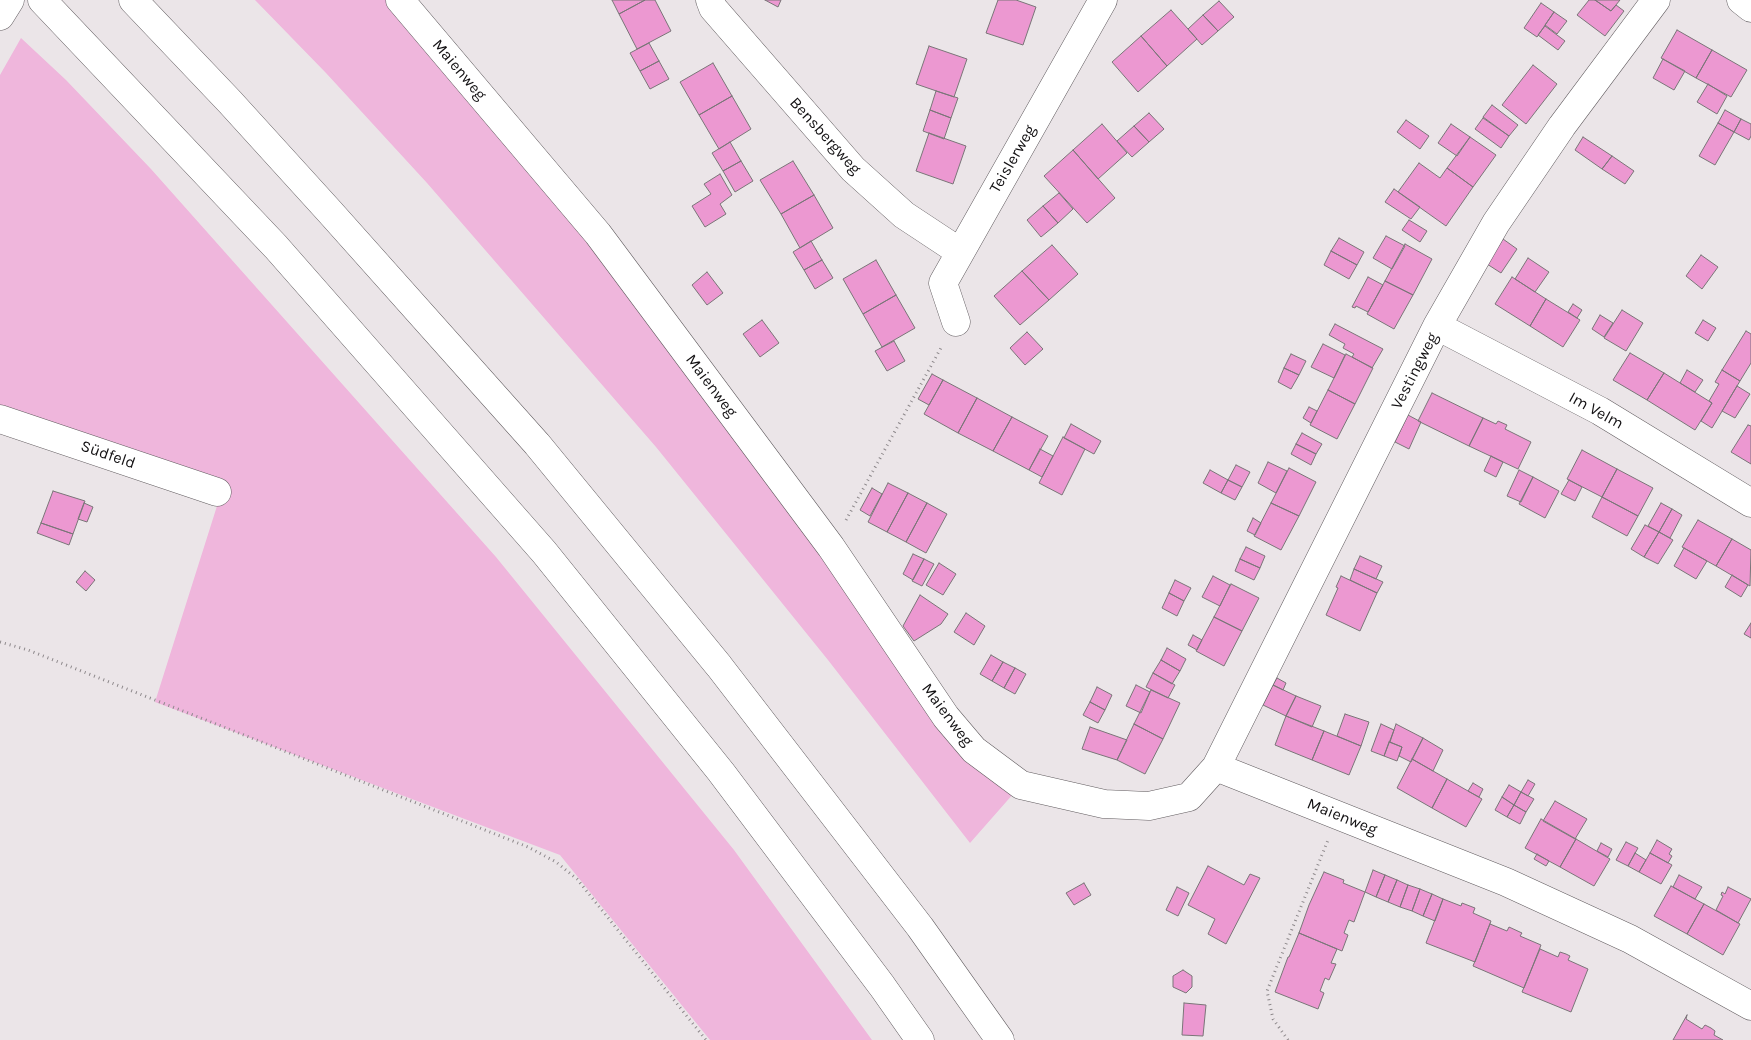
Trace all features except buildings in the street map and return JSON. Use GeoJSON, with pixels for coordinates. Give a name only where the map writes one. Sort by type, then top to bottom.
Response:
{"type":"FeatureCollection","features":[{"type":"Feature","properties":{"kind":"main road"},"geometry":{"type":"LineString","coordinates":[[0,16],[10,0]]}},
{"type":"Feature","properties":{"kind":"main road"},"geometry":{"type":"LineString","coordinates":[[42,0],[276,247],[544,552],[721,772],[882,986],[920,1040]]}},
{"type":"Feature","properties":{"kind":"main road"},"geometry":{"type":"LineString","coordinates":[[133,0],[230,102],[537,444],[719,666],[920,927],[1000,1040]]}},
{"type":"Feature","properties":{"kind":"main road","name":"Maienweg"},"geometry":{"type":"LineString","coordinates":[[400,0],[598,234],[831,547],[946,718],[974,750],[1022,785],[1104,804],[1149,806],[1189,796],[1216,767],[1506,882],[1630,939],[1751,1006]]}},
{"type":"Feature","properties":{"kind":"main road","name":"Bensbergweg"},"geometry":{"type":"LineString","coordinates":[[710,0],[713,8],[853,169],[904,215],[960,252]]}},
{"type":"Feature","properties":{"kind":"main road","name":"Teislerweg"},"geometry":{"type":"LineString","coordinates":[[956,322],[943,283],[1103,0]]}},
{"type":"Feature","properties":{"kind":"main road","name":"Vestingweg"},"geometry":{"type":"LineString","coordinates":[[1216,767],[1437,326],[1496,223],[1562,126],[1656,0]]}},
{"type":"Feature","properties":{"kind":"main road"},"geometry":{"type":"LineString","coordinates":[[1741,0],[1751,8]]}},
{"type":"Feature","properties":{"kind":"main road","name":"Im Velm"},"geometry":{"type":"LineString","coordinates":[[1437,326],[1600,411],[1751,503]]}},
{"type":"Feature","properties":{"kind":"main road","name":"Südfeld"},"geometry":{"type":"LineString","coordinates":[[0,419],[217,492]]}},
{"type":"Feature","properties":{"kind":"path"},"geometry":{"type":"LineString","coordinates":[[831,547],[956,322]]}},
{"type":"Feature","properties":{"kind":"path"},"geometry":{"type":"LineString","coordinates":[[0,642],[28,650],[528,847],[556,862],[577,879],[706,1040]]}},
{"type":"Feature","properties":{"kind":"path"},"geometry":{"type":"LineString","coordinates":[[1288,1040],[1273,1019],[1267,991],[1338,815]]}},
{"type":"Feature","properties":{"kind":"shaded area"},"geometry":{"type":"Polygon","coordinates":[[[255,0],[400,0],[598,234],[946,717],[1021,785],[970,843],[828,660],[656,447],[427,183],[326,73],[255,0]]]}},
{"type":"Feature","properties":{"kind":"shaded area"},"geometry":{"type":"Polygon","coordinates":[[[21,38],[66,80],[151,169],[496,557],[734,850],[872,1040],[710,1040],[560,855],[155,702],[223,487],[0,411],[0,75],[21,38]]]}}]}
